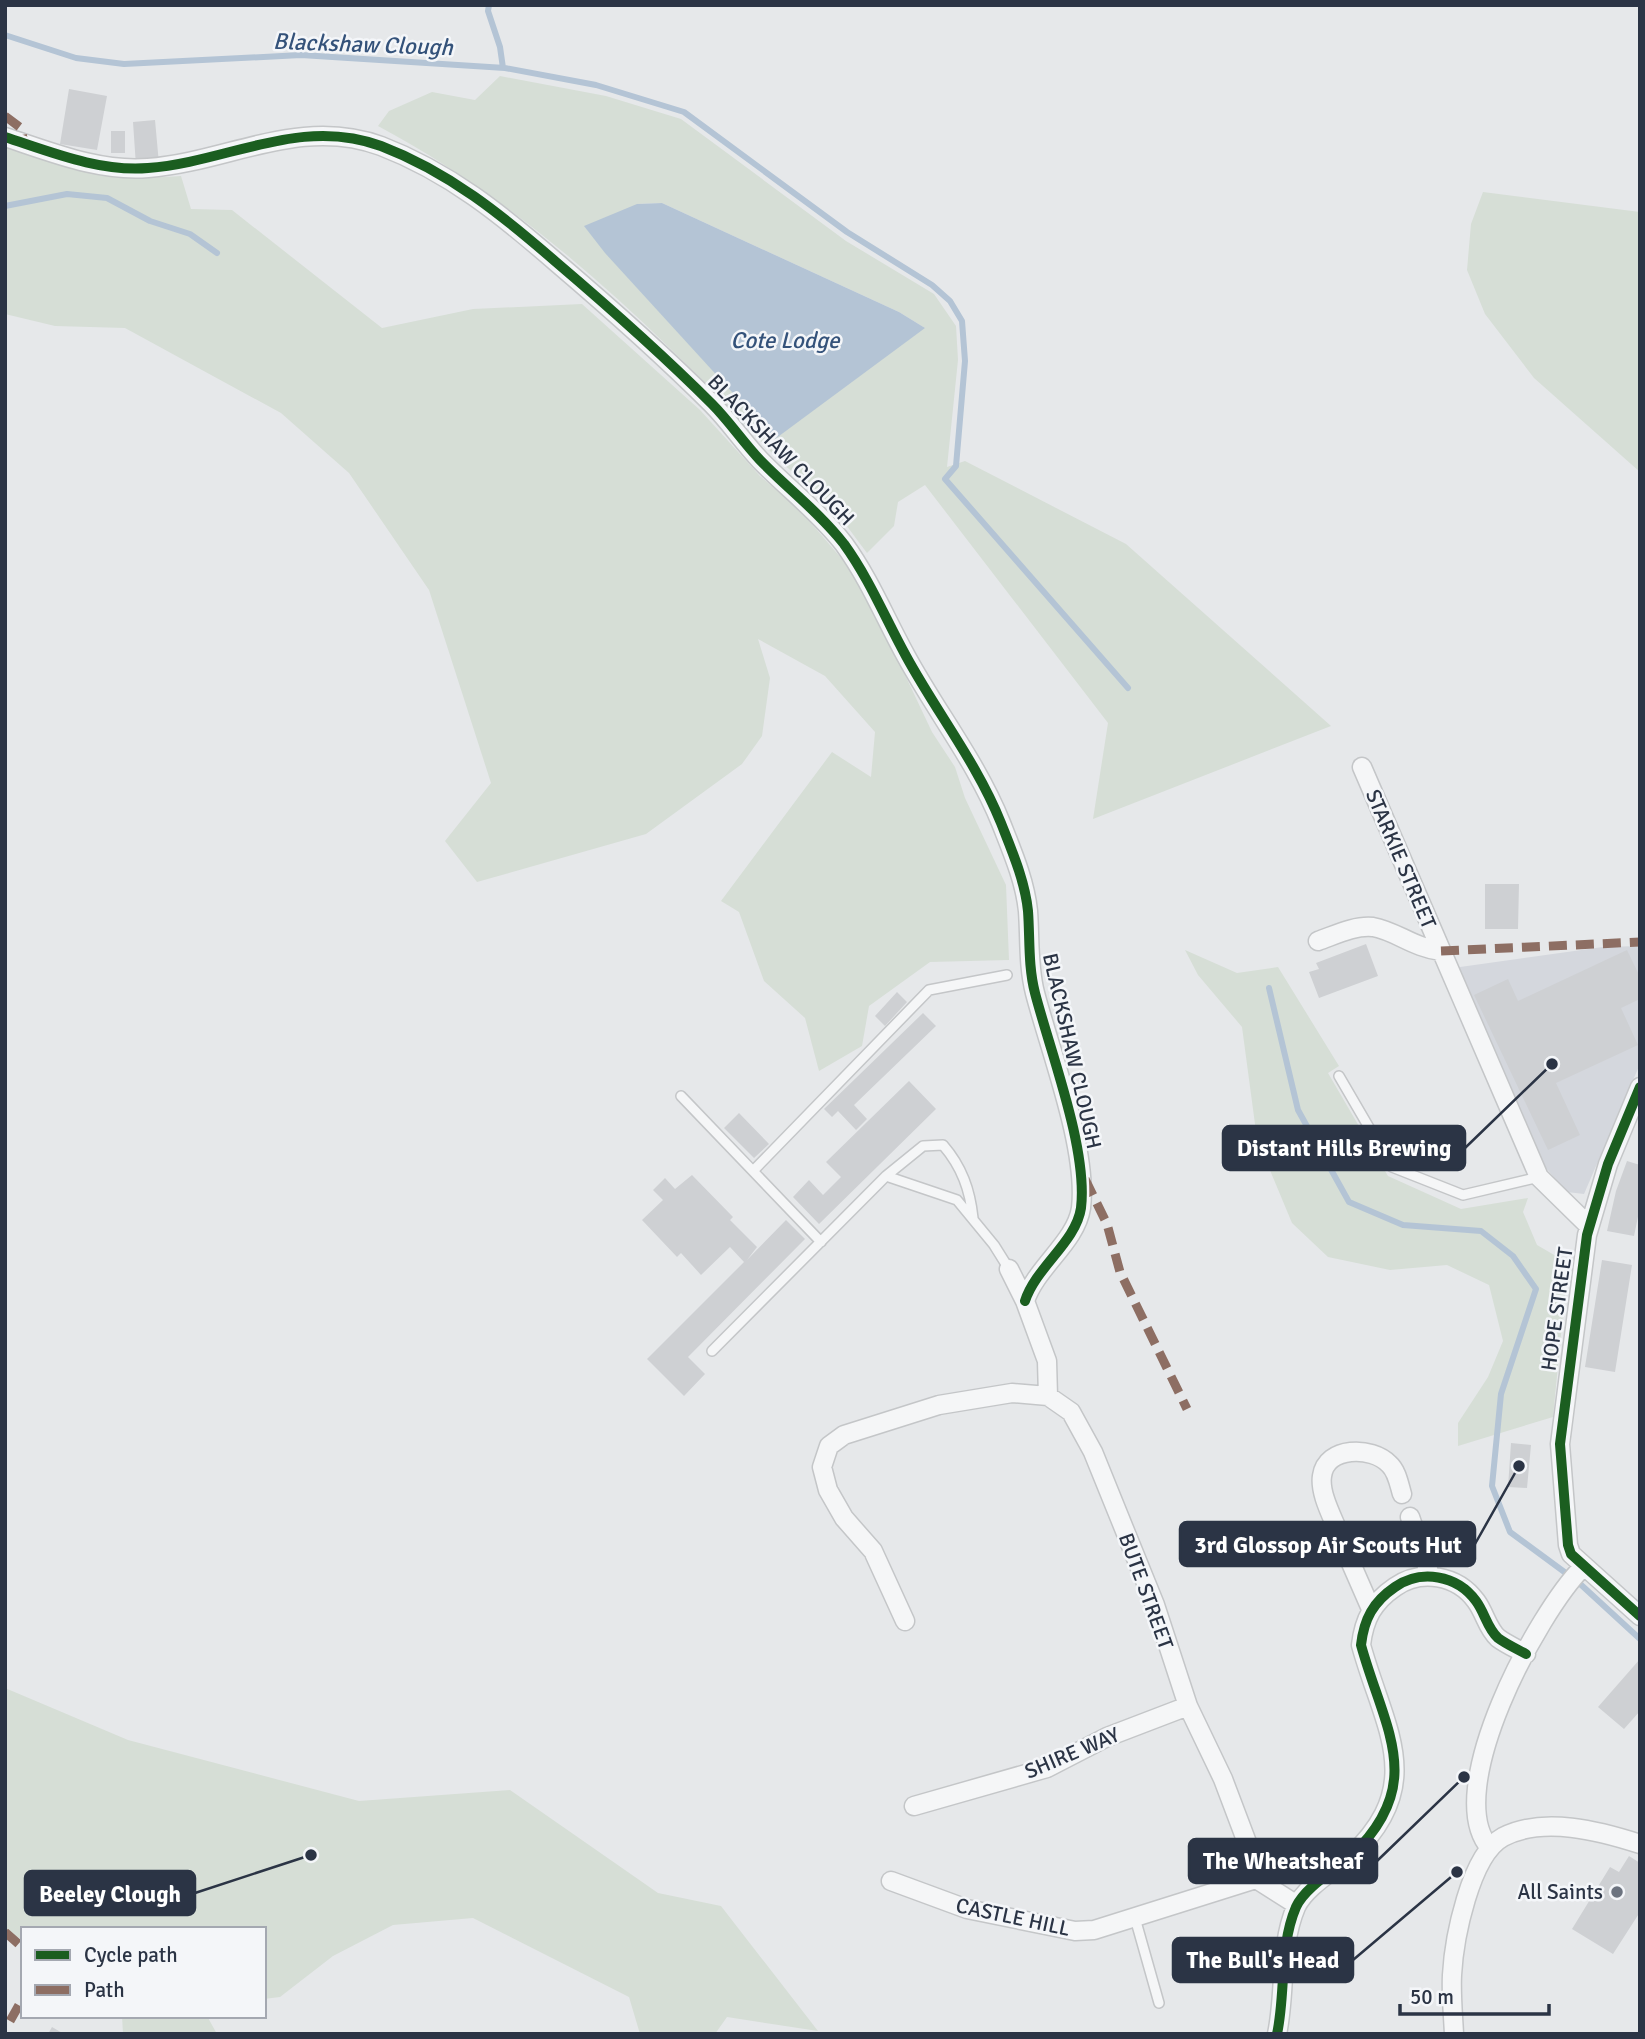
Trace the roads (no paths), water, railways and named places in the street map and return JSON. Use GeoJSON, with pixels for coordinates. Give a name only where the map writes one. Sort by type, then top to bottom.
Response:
{"type":"FeatureCollection","features":[{"type":"Feature","properties":{"kind":"street","name":"BLACKSHAW CLOUGH"},"geometry":{"type":"LineString","coordinates":[[5,136],[88,163],[141,169],[173,166],[287,137],[319,135],[350,137],[412,159],[455,182],[493,208],[633,326],[716,408],[764,464],[821,515],[871,584],[905,654],[972,761],[1000,821],[1022,881],[1034,989],[1056,1059],[1079,1166],[1081,1211],[1061,1247],[1032,1280],[1026,1301]]}},
{"type":"Feature","properties":{"kind":"street","name":"STARKIE STREET"},"geometry":{"type":"LineString","coordinates":[[1362,768],[1539,1177]]}},
{"type":"Feature","properties":{"kind":"street"},"geometry":{"type":"LineString","coordinates":[[1318,941],[1351,930],[1372,927],[1422,949],[1441,951]]}},
{"type":"Feature","properties":{"kind":"street","name":"HOPE STREET"},"geometry":{"type":"LineString","coordinates":[[1577,1574],[1568,1545],[1560,1444],[1577,1296],[1589,1226],[1608,1164],[1635,1109],[1640,1087]]}},
{"type":"Feature","properties":{"kind":"street"},"geometry":{"type":"LineString","coordinates":[[1539,1177],[1589,1226]]}},
{"type":"Feature","properties":{"kind":"street"},"geometry":{"type":"LineString","coordinates":[[905,1621],[873,1552],[844,1518],[828,1490],[822,1467],[829,1446],[855,1431],[939,1405],[1012,1393],[1048,1396],[1047,1361],[1026,1301],[1009,1269]]}},
{"type":"Feature","properties":{"kind":"street","name":"BUTE STREET"},"geometry":{"type":"LineString","coordinates":[[1048,1396],[1071,1412],[1093,1452],[1155,1605],[1188,1706],[1223,1779],[1254,1861],[1256,1879]]}},
{"type":"Feature","properties":{"kind":"street"},"geometry":{"type":"LineString","coordinates":[[1341,1539],[1323,1490],[1322,1476],[1327,1464],[1337,1455],[1350,1451],[1383,1459],[1394,1470],[1402,1494]]}},
{"type":"Feature","properties":{"kind":"street"},"geometry":{"type":"LineString","coordinates":[[1410,1517],[1430,1575]]}},
{"type":"Feature","properties":{"kind":"street"},"geometry":{"type":"LineString","coordinates":[[1350,1561],[1371,1609]]}},
{"type":"Feature","properties":{"kind":"street"},"geometry":{"type":"LineString","coordinates":[[1490,1848],[1481,1839],[1477,1821],[1478,1784],[1483,1752],[1497,1707],[1526,1654],[1577,1574],[1640,1616]]}},
{"type":"Feature","properties":{"kind":"street"},"geometry":{"type":"LineString","coordinates":[[1277,2034],[1285,1954],[1297,1905],[1375,1830],[1389,1802],[1396,1776],[1396,1751],[1362,1645],[1363,1627],[1371,1609],[1398,1585],[1430,1575],[1450,1581],[1465,1590],[1476,1600],[1498,1638],[1526,1654]]}},
{"type":"Feature","properties":{"kind":"street","name":"SHIRE WAY"},"geometry":{"type":"LineString","coordinates":[[914,1806],[1047,1768],[1107,1737],[1188,1706]]}},
{"type":"Feature","properties":{"kind":"street"},"geometry":{"type":"LineString","coordinates":[[1454,2034],[1452,1974],[1456,1951],[1472,1881],[1490,1848],[1503,1838],[1526,1829],[1562,1827],[1619,1837],[1640,1844]]}},
{"type":"Feature","properties":{"kind":"street"},"geometry":{"type":"LineString","coordinates":[[1256,1879],[1297,1905]]}},
{"type":"Feature","properties":{"kind":"street","name":"CASTLE HILL"},"geometry":{"type":"LineString","coordinates":[[891,1881],[967,1909],[1075,1931],[1094,1930],[1256,1879]]}},
{"type":"Feature","properties":{"kind":"lane"},"geometry":{"type":"LineString","coordinates":[[753,1171],[929,990],[1007,975]]}},
{"type":"Feature","properties":{"kind":"lane"},"geometry":{"type":"LineString","coordinates":[[1339,1076],[1392,1167],[1463,1195],[1539,1177]]}},
{"type":"Feature","properties":{"kind":"lane"},"geometry":{"type":"LineString","coordinates":[[681,1096],[821,1242]]}},
{"type":"Feature","properties":{"kind":"lane"},"geometry":{"type":"LineString","coordinates":[[712,1351],[886,1176],[923,1146],[943,1145],[960,1165],[971,1200],[973,1220]]}},
{"type":"Feature","properties":{"kind":"lane"},"geometry":{"type":"LineString","coordinates":[[886,1176],[957,1200],[1009,1269]]}},
{"type":"Feature","properties":{"kind":"lane"},"geometry":{"type":"LineString","coordinates":[[1135,1917],[1159,2003]]}},
{"type":"Feature","properties":{"kind":"water","name":"Cote Lodge"},"geometry":{"type":"Polygon","coordinates":[[[662,203],[899,312],[925,328],[775,439],[605,253],[584,226],[637,204],[662,203]]]}},
{"type":"Feature","properties":{"kind":"waterway"},"geometry":{"type":"LineString","coordinates":[[489,5],[488,11],[500,47],[503,68]]}},
{"type":"Feature","properties":{"kind":"waterway","name":"Blackshaw Clough"},"geometry":{"type":"LineString","coordinates":[[5,35],[76,58],[124,64],[301,55],[505,68],[596,85],[684,112],[847,232],[932,285],[950,301],[962,321],[965,361],[956,466],[945,479],[1128,688]]}},
{"type":"Feature","properties":{"kind":"waterway"},"geometry":{"type":"LineString","coordinates":[[5,206],[67,194],[107,198],[150,221],[190,234],[217,253]]}},
{"type":"Feature","properties":{"kind":"waterway","name":"Blackshaw Clough"},"geometry":{"type":"LineString","coordinates":[[1269,988],[1298,1110],[1349,1202],[1403,1225],[1481,1231],[1513,1256],[1536,1289],[1501,1394],[1492,1486],[1510,1532],[1578,1582],[1640,1639]]}},
{"type":"Feature","properties":{"kind":"place","name":"Distant Hills Brewing"},"geometry":{"type":"Point","coordinates":[1552,1064]}},
{"type":"Feature","properties":{"kind":"place","name":"3rd Glossop Air Scouts Hut"},"geometry":{"type":"Point","coordinates":[1519,1466]}},
{"type":"Feature","properties":{"kind":"place","name":"The Wheatsheaf"},"geometry":{"type":"Point","coordinates":[1464,1777]}},
{"type":"Feature","properties":{"kind":"place","name":"Beeley Clough"},"geometry":{"type":"Point","coordinates":[311,1855]}},
{"type":"Feature","properties":{"kind":"place","name":"The Bull's Head"},"geometry":{"type":"Point","coordinates":[1457,1872]}},
{"type":"Feature","properties":{"kind":"place","name":"All Saints"},"geometry":{"type":"Point","coordinates":[1617,1892]}}]}
